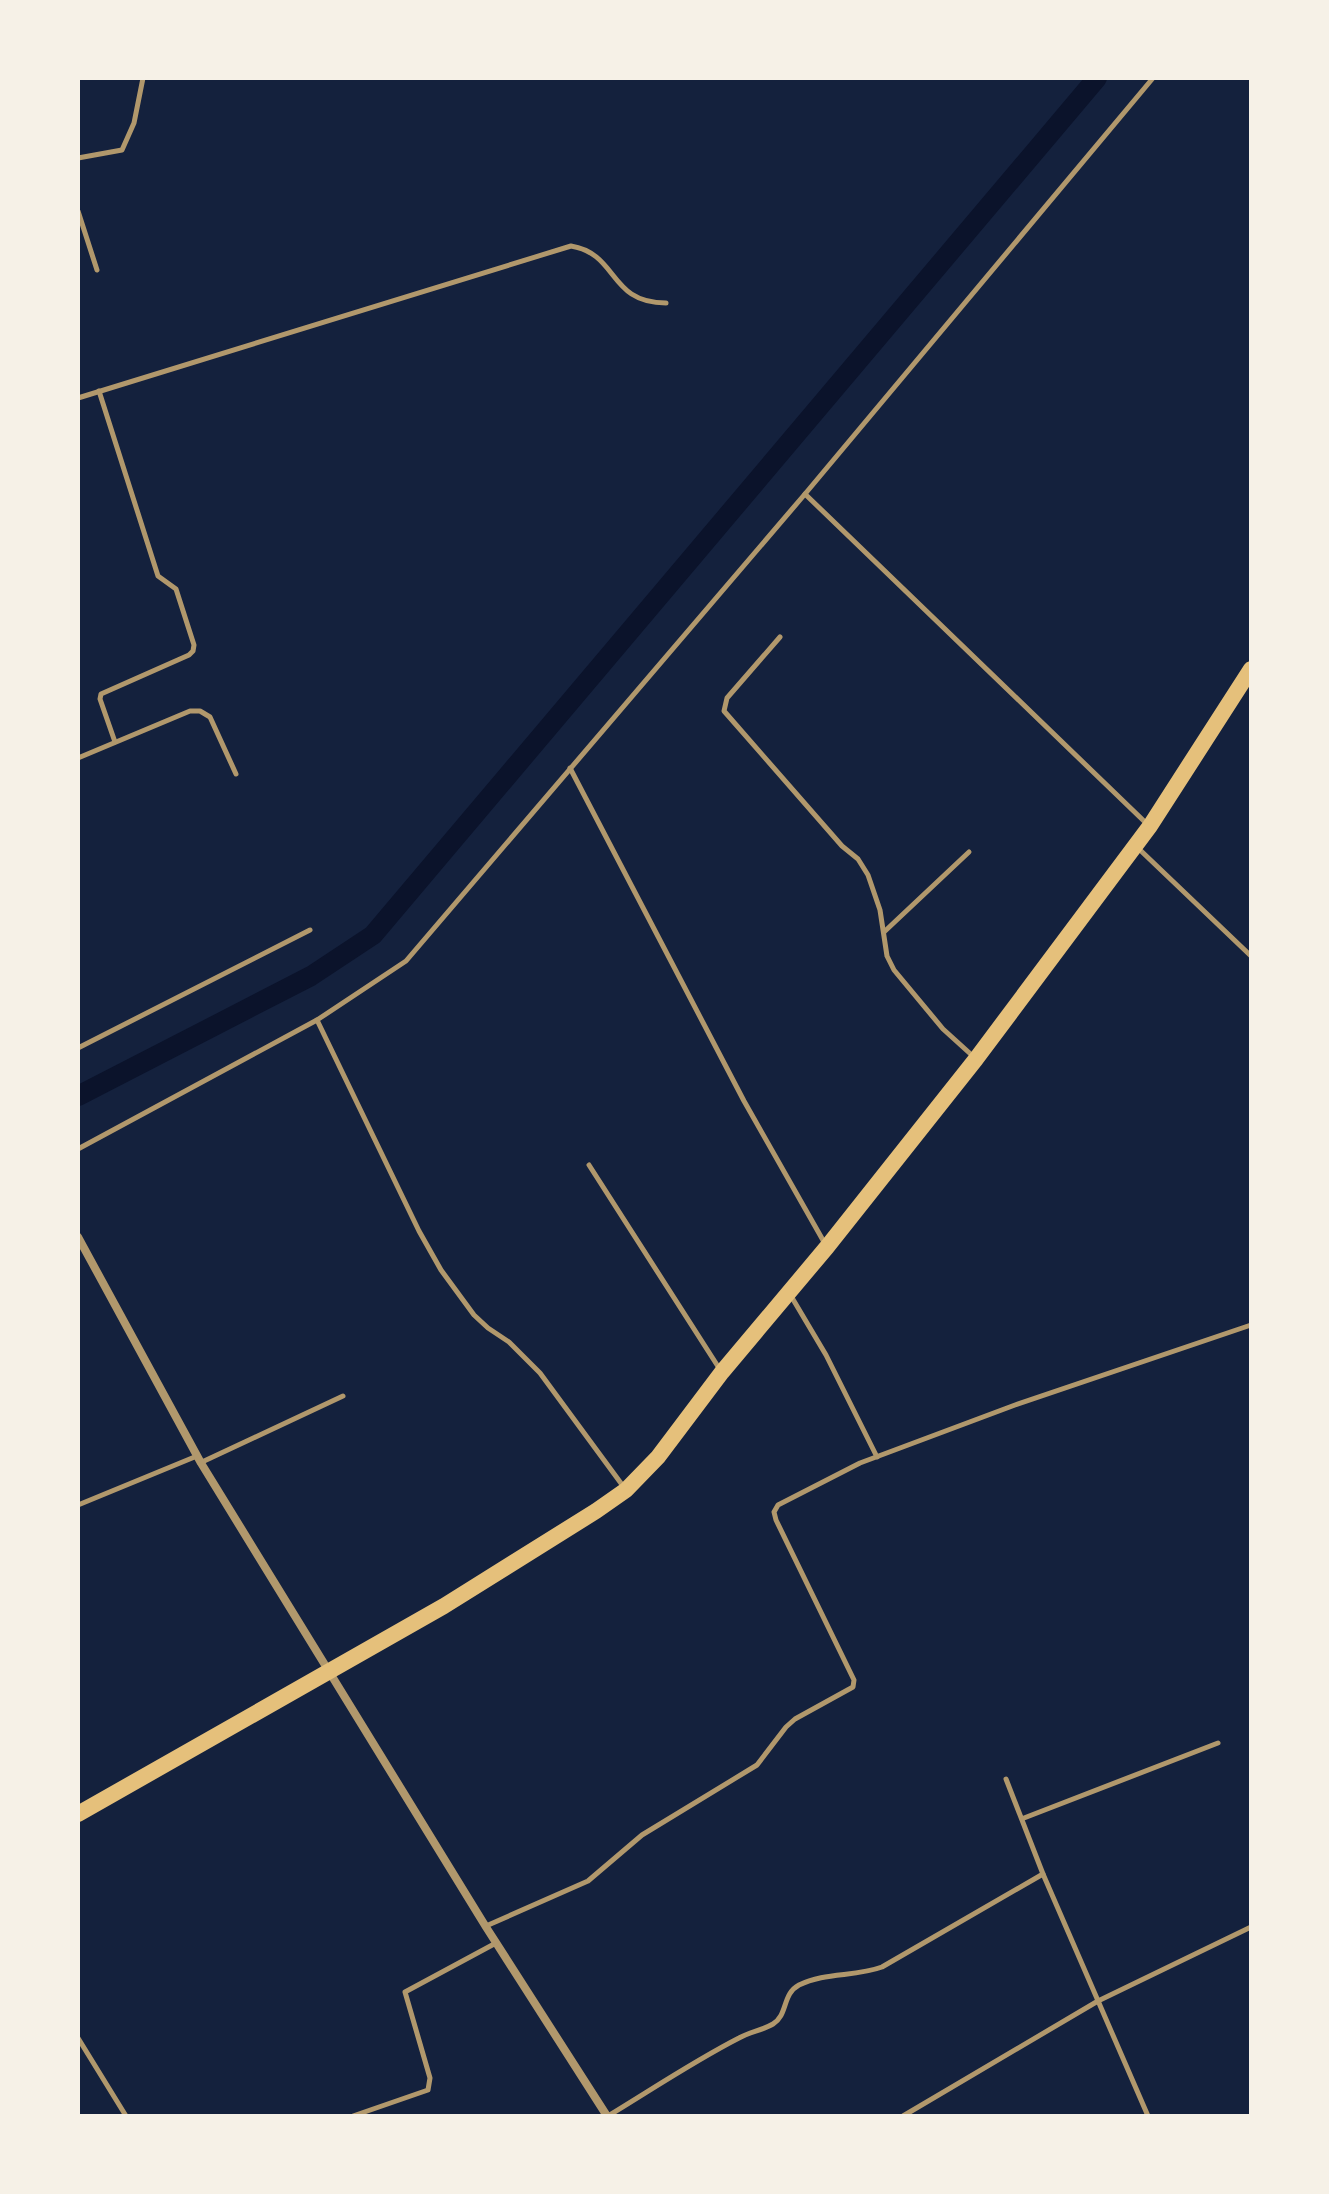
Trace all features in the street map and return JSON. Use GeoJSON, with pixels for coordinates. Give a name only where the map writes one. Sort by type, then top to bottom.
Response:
{"type":"FeatureCollection","features":[{"type":"Feature","properties":{"kind":"main road"},"geometry":{"type":"LineString","coordinates":[[78,1814],[444,1606],[626,1490],[658,1457],[722,1372],[827,1247],[976,1059],[1150,826],[1251,669]]}},
{"type":"Feature","properties":{"kind":"street"},"geometry":{"type":"LineString","coordinates":[[78,1237],[146,1367],[200,1459],[486,1927],[608,2116]]}},
{"type":"Feature","properties":{"kind":"lane"},"geometry":{"type":"LineString","coordinates":[[78,158],[122,150],[134,123],[143,78]]}},
{"type":"Feature","properties":{"kind":"lane"},"geometry":{"type":"LineString","coordinates":[[78,1149],[317,1020],[406,961],[805,494],[1153,78]]}},
{"type":"Feature","properties":{"kind":"lane"},"geometry":{"type":"LineString","coordinates":[[78,211],[97,270]]}},
{"type":"Feature","properties":{"kind":"lane"},"geometry":{"type":"LineString","coordinates":[[78,398],[571,246],[583,248],[597,256],[632,297],[648,303],[666,303]]}},
{"type":"Feature","properties":{"kind":"lane"},"geometry":{"type":"LineString","coordinates":[[99,391],[158,576],[176,589],[194,645],[189,655],[101,694],[115,742]]}},
{"type":"Feature","properties":{"kind":"lane"},"geometry":{"type":"LineString","coordinates":[[805,494],[1150,826]]}},
{"type":"Feature","properties":{"kind":"lane"},"geometry":{"type":"LineString","coordinates":[[780,637],[727,698],[724,711],[842,846],[858,859],[875,895],[887,956],[894,970],[943,1029],[976,1059]]}},
{"type":"Feature","properties":{"kind":"lane"},"geometry":{"type":"LineString","coordinates":[[78,758],[190,711],[200,711],[210,717],[236,774]]}},
{"type":"Feature","properties":{"kind":"lane"},"geometry":{"type":"LineString","coordinates":[[570,768],[744,1101],[827,1247]]}},
{"type":"Feature","properties":{"kind":"lane"},"geometry":{"type":"LineString","coordinates":[[1135,845],[1251,956]]}},
{"type":"Feature","properties":{"kind":"lane"},"geometry":{"type":"LineString","coordinates":[[883,933],[969,852]]}},
{"type":"Feature","properties":{"kind":"lane"},"geometry":{"type":"LineString","coordinates":[[78,1048],[310,930]]}},
{"type":"Feature","properties":{"kind":"lane"},"geometry":{"type":"LineString","coordinates":[[317,1020],[413,1219],[441,1270],[474,1315],[509,1342],[540,1373],[626,1490]]}},
{"type":"Feature","properties":{"kind":"lane"},"geometry":{"type":"LineString","coordinates":[[589,1165],[722,1372]]}},
{"type":"Feature","properties":{"kind":"lane"},"geometry":{"type":"LineString","coordinates":[[789,1292],[826,1355],[877,1457]]}},
{"type":"Feature","properties":{"kind":"lane"},"geometry":{"type":"LineString","coordinates":[[486,1927],[588,1881],[642,1835],[757,1765],[795,1719],[853,1687],[854,1680],[774,1512],[778,1505],[877,1457],[1103,1374],[1251,1325]]}},
{"type":"Feature","properties":{"kind":"lane"},"geometry":{"type":"LineString","coordinates":[[78,1505],[200,1459],[343,1396]]}},
{"type":"Feature","properties":{"kind":"lane"},"geometry":{"type":"LineString","coordinates":[[1024,1818],[1218,1743]]}},
{"type":"Feature","properties":{"kind":"lane"},"geometry":{"type":"LineString","coordinates":[[1006,1779],[1024,1818],[1043,1874],[1148,2116]]}},
{"type":"Feature","properties":{"kind":"lane"},"geometry":{"type":"LineString","coordinates":[[608,2116],[741,2036],[774,2024],[782,2016],[788,1994],[796,1986],[826,1975],[860,1973],[882,1967],[1043,1874]]}},
{"type":"Feature","properties":{"kind":"lane"},"geometry":{"type":"LineString","coordinates":[[903,2116],[1098,2001],[1251,1927]]}},
{"type":"Feature","properties":{"kind":"lane"},"geometry":{"type":"LineString","coordinates":[[353,2116],[428,2090],[430,2078],[405,1992],[496,1943]]}},
{"type":"Feature","properties":{"kind":"lane"},"geometry":{"type":"LineString","coordinates":[[78,2038],[126,2116]]}},
{"type":"Feature","properties":{"kind":"waterway"},"geometry":{"type":"LineString","coordinates":[[78,1096],[311,976],[373,935],[1097,78]]}}]}
